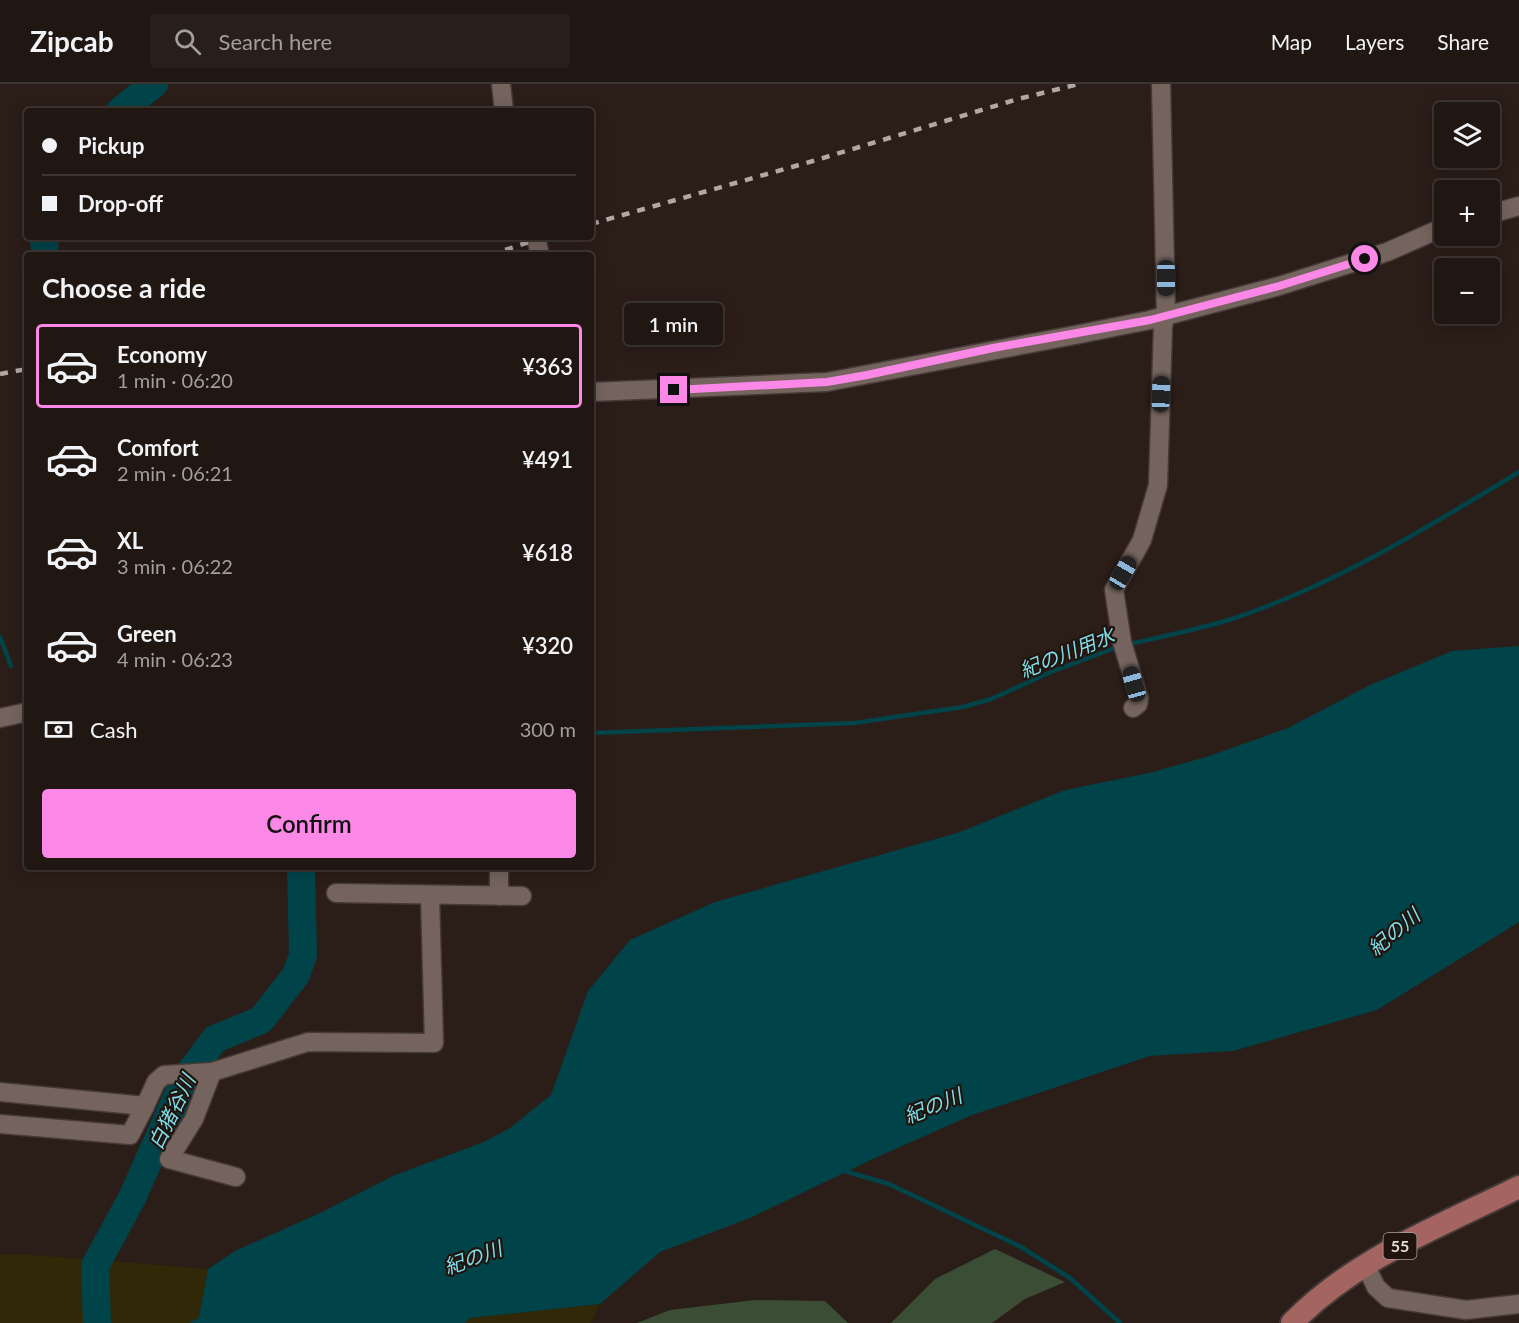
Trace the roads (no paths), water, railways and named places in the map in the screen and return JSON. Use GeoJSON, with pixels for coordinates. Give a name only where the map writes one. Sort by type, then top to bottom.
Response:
{"type":"FeatureCollection","features":[{"type":"Feature","properties":{"kind":"main road","name":"55"},"geometry":{"type":"LineString","coordinates":[[1292,1323],[1316,1298],[1365,1264],[1519,1186]]}},
{"type":"Feature","properties":{"kind":"street"},"geometry":{"type":"LineString","coordinates":[[501,84],[504,108]]}},
{"type":"Feature","properties":{"kind":"street"},"geometry":{"type":"LineString","coordinates":[[1133,708],[1138,704],[1139,698],[1123,646],[1114,590],[1142,540],[1158,485],[1163,326],[1166,315],[1161,84]]}},
{"type":"Feature","properties":{"kind":"street"},"geometry":{"type":"LineString","coordinates":[[1500,211],[1519,206]]}},
{"type":"Feature","properties":{"kind":"street"},"geometry":{"type":"LineString","coordinates":[[594,392],[827,382],[1139,322],[1279,286],[1387,252],[1434,231]]}},
{"type":"Feature","properties":{"kind":"street"},"geometry":{"type":"LineString","coordinates":[[0,718],[24,711]]}},
{"type":"Feature","properties":{"kind":"street"},"geometry":{"type":"LineString","coordinates":[[499,870],[499,896]]}},
{"type":"Feature","properties":{"kind":"street"},"geometry":{"type":"LineString","coordinates":[[336,893],[522,896]]}},
{"type":"Feature","properties":{"kind":"street"},"geometry":{"type":"LineString","coordinates":[[0,1124],[130,1136],[156,1082],[164,1075],[196,1073],[308,1042],[434,1043],[430,895]]}},
{"type":"Feature","properties":{"kind":"street"},"geometry":{"type":"LineString","coordinates":[[196,1073],[194,1119],[169,1159],[236,1177]]}},
{"type":"Feature","properties":{"kind":"street"},"geometry":{"type":"LineString","coordinates":[[0,1092],[145,1106]]}},
{"type":"Feature","properties":{"kind":"street"},"geometry":{"type":"LineString","coordinates":[[1365,1264],[1376,1287],[1388,1298],[1466,1310],[1519,1304]]}},
{"type":"Feature","properties":{"kind":"water","name":"紀の川"},"geometry":{"type":"Polygon","coordinates":[[[1519,646],[1519,922],[1377,1010],[1233,1051],[1150,1056],[972,1115],[875,1158],[750,1218],[660,1252],[600,1304],[470,1318],[464,1323],[190,1323],[199,1317],[208,1269],[235,1251],[320,1213],[395,1175],[484,1142],[510,1128],[551,1095],[588,991],[630,940],[715,902],[957,833],[1065,790],[1149,773],[1206,757],[1288,728],[1370,685],[1452,651],[1519,646]]]}},
{"type":"Feature","properties":{"kind":"waterway","name":"白猪谷川"},"geometry":{"type":"LineString","coordinates":[[124,108],[154,84]]}},
{"type":"Feature","properties":{"kind":"waterway","name":"白猪谷川"},"geometry":{"type":"LineString","coordinates":[[44,240],[45,252]]}},
{"type":"Feature","properties":{"kind":"waterway","name":"紀の川用水"},"geometry":{"type":"LineString","coordinates":[[1129,644],[1235,618],[1309,589],[1381,553],[1519,472]]}},
{"type":"Feature","properties":{"kind":"waterway","name":"紀の川用水"},"geometry":{"type":"LineString","coordinates":[[0,637],[11,666]]}},
{"type":"Feature","properties":{"kind":"waterway","name":"紀の川用水"},"geometry":{"type":"LineString","coordinates":[[594,733],[854,723],[963,707],[991,699],[1051,672],[1120,646]]}},
{"type":"Feature","properties":{"kind":"waterway","name":"白猪谷川"},"geometry":{"type":"LineString","coordinates":[[97,1323],[95,1266],[132,1198],[185,1079],[215,1039],[261,1020],[296,975],[303,955],[301,870]]}},
{"type":"Feature","properties":{"kind":"waterway"},"geometry":{"type":"LineString","coordinates":[[841,1170],[889,1184],[1021,1247],[1070,1278],[1120,1323]]}},
{"type":"Feature","properties":{"kind":"railway"},"geometry":{"type":"LineString","coordinates":[[594,223],[813,161],[1018,99],[1079,84]]}},
{"type":"Feature","properties":{"kind":"railway"},"geometry":{"type":"LineString","coordinates":[[499,252],[535,240]]}},
{"type":"Feature","properties":{"kind":"railway"},"geometry":{"type":"LineString","coordinates":[[0,374],[24,370]]}}]}
